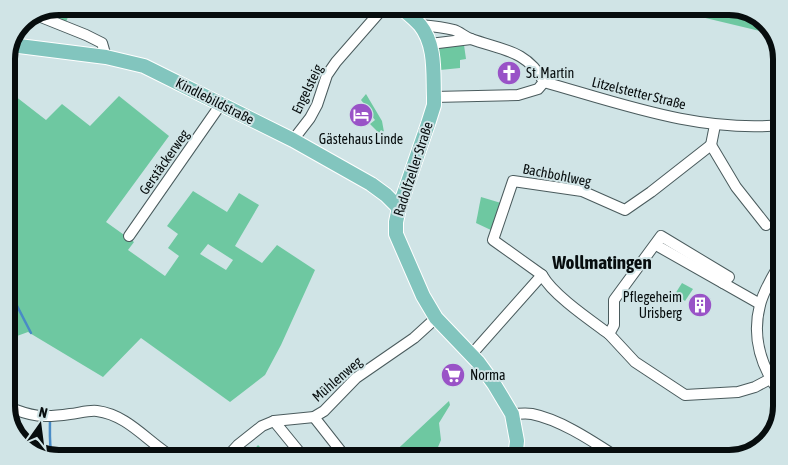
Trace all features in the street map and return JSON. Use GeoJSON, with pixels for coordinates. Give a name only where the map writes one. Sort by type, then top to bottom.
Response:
{"type":"FeatureCollection","features":[{"type":"Feature","properties":{"kind":"main road","name":"Radolfzeller Straße"},"geometry":{"type":"LineString","coordinates":[[409,15],[420,25],[429,41],[432,52],[434,105],[399,208],[396,234],[423,296],[436,318],[472,355],[494,384],[512,414],[517,440],[516,450]]}},
{"type":"Feature","properties":{"kind":"main road","name":"Kindlebildstraße"},"geometry":{"type":"LineString","coordinates":[[16,46],[106,57],[144,66],[293,140],[371,184],[399,208]]}},
{"type":"Feature","properties":{"kind":"street","name":"Engelsteig"},"geometry":{"type":"LineString","coordinates":[[293,140],[310,118],[317,105],[327,75],[336,62],[378,15]]}},
{"type":"Feature","properties":{"kind":"street"},"geometry":{"type":"LineString","coordinates":[[43,18],[102,43],[106,57]]}},
{"type":"Feature","properties":{"kind":"street"},"geometry":{"type":"LineString","coordinates":[[420,25],[454,30],[468,37],[508,50],[522,57],[539,73],[544,82],[538,89],[518,96],[434,97]]}},
{"type":"Feature","properties":{"kind":"street"},"geometry":{"type":"LineString","coordinates":[[429,41],[468,37]]}},
{"type":"Feature","properties":{"kind":"street","name":"Litzelstetter Straße"},"geometry":{"type":"LineString","coordinates":[[544,82],[654,113],[715,125],[745,128],[773,126]]}},
{"type":"Feature","properties":{"kind":"street","name":"Gerstäckerweg"},"geometry":{"type":"LineString","coordinates":[[130,236],[221,104]]}},
{"type":"Feature","properties":{"kind":"street"},"geometry":{"type":"LineString","coordinates":[[715,125],[711,145],[736,187],[766,225]]}},
{"type":"Feature","properties":{"kind":"street","name":"Bachbohlweg"},"geometry":{"type":"LineString","coordinates":[[542,275],[493,240],[513,181],[582,191],[625,210],[652,192],[711,145]]}},
{"type":"Feature","properties":{"kind":"street"},"geometry":{"type":"LineString","coordinates":[[609,334],[614,326],[614,300],[661,236],[729,277],[723,283],[760,304]]}},
{"type":"Feature","properties":{"kind":"street"},"geometry":{"type":"LineString","coordinates":[[472,355],[542,275],[545,281],[573,307],[609,334],[635,362],[685,395],[738,392],[755,387],[770,379]]}},
{"type":"Feature","properties":{"kind":"street"},"geometry":{"type":"LineString","coordinates":[[773,278],[760,304],[757,330],[758,350],[773,383]]}},
{"type":"Feature","properties":{"kind":"street","name":"Mühlenweg"},"geometry":{"type":"LineString","coordinates":[[234,450],[247,437],[274,421],[314,417],[324,411],[356,378],[414,338],[436,318]]}},
{"type":"Feature","properties":{"kind":"street"},"geometry":{"type":"LineString","coordinates":[[15,409],[36,417],[96,410],[128,422],[162,450]]}},
{"type":"Feature","properties":{"kind":"street"},"geometry":{"type":"LineString","coordinates":[[512,414],[532,414],[550,420],[605,450]]}},
{"type":"Feature","properties":{"kind":"street"},"geometry":{"type":"LineString","coordinates":[[314,417],[340,450]]}},
{"type":"Feature","properties":{"kind":"street"},"geometry":{"type":"LineString","coordinates":[[274,421],[298,450]]}},
{"type":"Feature","properties":{"kind":"green space"},"geometry":{"type":"Polygon","coordinates":[[[69,15],[65,25],[46,17],[69,15]]]}},
{"type":"Feature","properties":{"kind":"green space"},"geometry":{"type":"Polygon","coordinates":[[[693,15],[741,16],[751,21],[764,32],[693,15]]]}},
{"type":"Feature","properties":{"kind":"green space"},"geometry":{"type":"Polygon","coordinates":[[[464,45],[466,59],[460,60],[460,68],[440,70],[438,51],[441,46],[464,45]]]}},
{"type":"Feature","properties":{"kind":"green space"},"geometry":{"type":"Polygon","coordinates":[[[366,94],[382,121],[384,132],[381,130],[379,133],[370,124],[375,120],[361,100],[366,94]]]}},
{"type":"Feature","properties":{"kind":"green space"},"geometry":{"type":"Polygon","coordinates":[[[15,96],[46,120],[62,104],[90,126],[119,96],[169,136],[106,222],[134,242],[128,250],[165,276],[179,256],[168,248],[178,234],[167,226],[193,191],[227,212],[239,193],[259,205],[235,246],[262,263],[277,245],[315,270],[281,345],[265,375],[230,402],[141,338],[103,377],[28,332],[15,337],[15,96]],[[208,244],[200,254],[226,270],[233,260],[208,244]]]}},
{"type":"Feature","properties":{"kind":"green space"},"geometry":{"type":"Polygon","coordinates":[[[481,197],[501,203],[493,231],[476,223],[481,197]]]}},
{"type":"Feature","properties":{"kind":"green space"},"geometry":{"type":"Polygon","coordinates":[[[682,283],[693,289],[685,301],[675,294],[682,283]]]}},
{"type":"Feature","properties":{"kind":"green space"},"geometry":{"type":"Polygon","coordinates":[[[449,401],[450,405],[439,423],[441,440],[437,450],[397,450],[449,401]]]}},
{"type":"Feature","properties":{"kind":"green space"},"geometry":{"type":"Polygon","coordinates":[[[258,445],[263,450],[254,450],[258,445]]]}},
{"type":"Feature","properties":{"kind":"waterway"},"geometry":{"type":"LineString","coordinates":[[15,275],[16,264]]}},
{"type":"Feature","properties":{"kind":"waterway"},"geometry":{"type":"LineString","coordinates":[[15,302],[31,333]]}},
{"type":"Feature","properties":{"kind":"waterway"},"geometry":{"type":"LineString","coordinates":[[50,419],[51,449]]}},
{"type":"Feature","properties":{"kind":"place","name":"St. Martin"},"geometry":{"type":"Point","coordinates":[509,73]}},
{"type":"Feature","properties":{"kind":"place","name":"Gästehaus Linde"},"geometry":{"type":"Point","coordinates":[361,115]}},
{"type":"Feature","properties":{"kind":"place","name":"Pflegeheim Urisberg"},"geometry":{"type":"Point","coordinates":[700,305]}},
{"type":"Feature","properties":{"kind":"place","name":"Norma"},"geometry":{"type":"Point","coordinates":[453,375]}},
{"type":"Feature","properties":{"kind":"district","name":"Wollmatingen"},"geometry":{"type":"Point","coordinates":[602,262]}}]}
